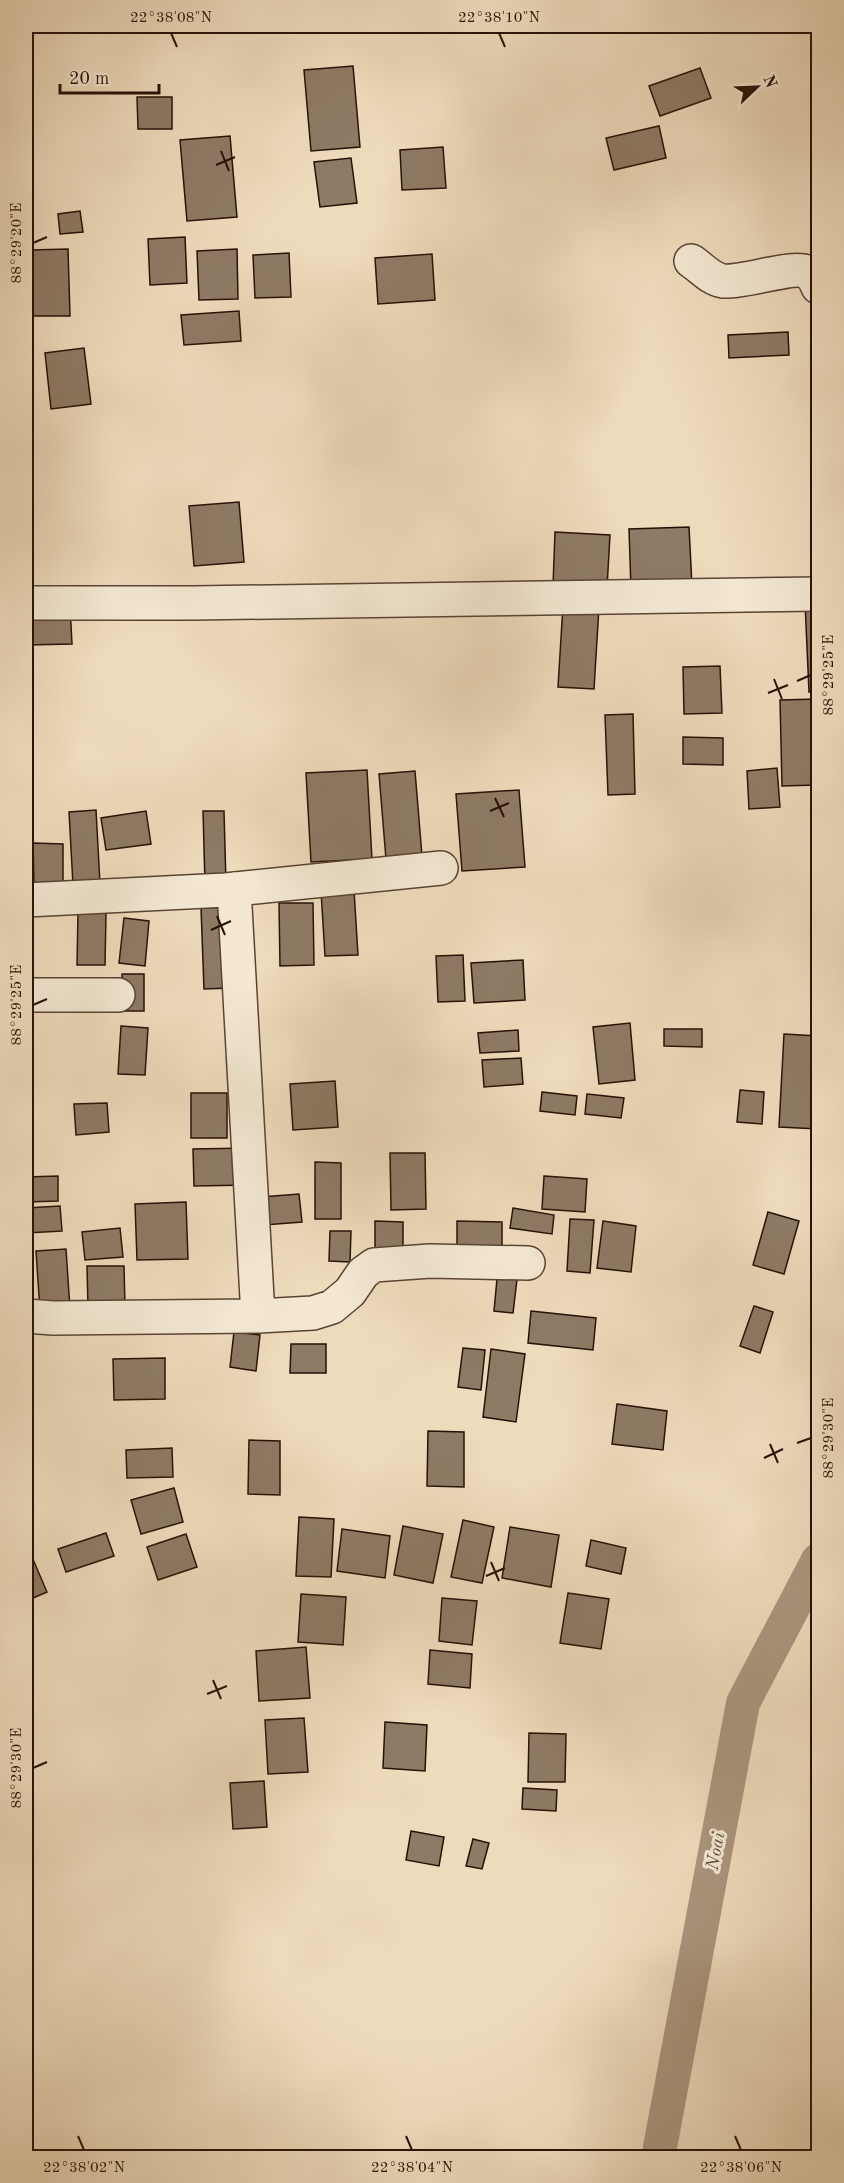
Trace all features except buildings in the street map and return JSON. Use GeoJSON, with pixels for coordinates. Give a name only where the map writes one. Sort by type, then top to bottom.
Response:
{"type":"FeatureCollection","features":[{"type":"Feature","properties":{"kind":"street"},"geometry":{"type":"LineString","coordinates":[[691,261],[707,274],[721,281],[792,271],[806,272],[819,287]]}},
{"type":"Feature","properties":{"kind":"street"},"geometry":{"type":"LineString","coordinates":[[26,603],[194,603],[819,594]]}},
{"type":"Feature","properties":{"kind":"street"},"geometry":{"type":"LineString","coordinates":[[26,900],[234,889],[441,868]]}},
{"type":"Feature","properties":{"kind":"street"},"geometry":{"type":"LineString","coordinates":[[234,889],[258,1316]]}},
{"type":"Feature","properties":{"kind":"street"},"geometry":{"type":"LineString","coordinates":[[26,995],[118,995]]}},
{"type":"Feature","properties":{"kind":"street"},"geometry":{"type":"LineString","coordinates":[[26,1316],[53,1318],[258,1316],[313,1312],[332,1307],[350,1292],[363,1273],[374,1266],[430,1261],[528,1263]]}},
{"type":"Feature","properties":{"kind":"waterway","name":"Noai"},"geometry":{"type":"LineString","coordinates":[[658,2158],[743,1703],[818,1560]]}}]}
